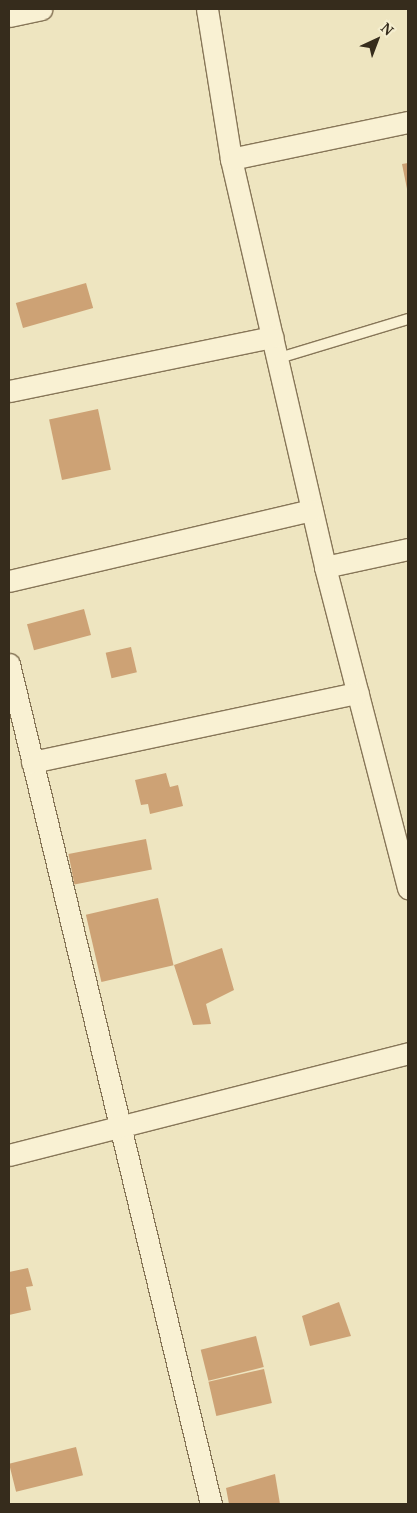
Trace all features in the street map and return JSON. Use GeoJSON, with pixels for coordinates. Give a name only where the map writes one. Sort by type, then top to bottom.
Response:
{"type":"FeatureCollection","features":[{"type":"Feature","properties":{"kind":"street"},"geometry":{"type":"LineString","coordinates":[[9,16],[41,9]]}},
{"type":"Feature","properties":{"kind":"street"},"geometry":{"type":"LineString","coordinates":[[207,9],[231,159],[279,358],[325,567],[408,888]]}},
{"type":"Feature","properties":{"kind":"street"},"geometry":{"type":"LineString","coordinates":[[231,159],[408,122]]}},
{"type":"Feature","properties":{"kind":"street"},"geometry":{"type":"LineString","coordinates":[[9,391],[273,337]]}},
{"type":"Feature","properties":{"kind":"street"},"geometry":{"type":"LineString","coordinates":[[9,581],[312,510]]}},
{"type":"Feature","properties":{"kind":"street"},"geometry":{"type":"LineString","coordinates":[[325,567],[408,549]]}},
{"type":"Feature","properties":{"kind":"street"},"geometry":{"type":"LineString","coordinates":[[9,664],[211,1504]]}},
{"type":"Feature","properties":{"kind":"street"},"geometry":{"type":"LineString","coordinates":[[32,762],[358,693]]}},
{"type":"Feature","properties":{"kind":"street"},"geometry":{"type":"LineString","coordinates":[[9,1155],[408,1053]]}},
{"type":"Feature","properties":{"kind":"lane"},"geometry":{"type":"LineString","coordinates":[[279,358],[408,319]]}},
{"type":"Feature","properties":{"kind":"building"},"geometry":{"type":"Polygon","coordinates":[[[408,163],[408,189],[407,189],[402,164],[408,163]]]}},
{"type":"Feature","properties":{"kind":"building"},"geometry":{"type":"Polygon","coordinates":[[[86,283],[93,308],[23,328],[16,303],[86,283]]]}},
{"type":"Feature","properties":{"kind":"building"},"geometry":{"type":"Polygon","coordinates":[[[98,409],[111,470],[62,480],[49,419],[98,409]]]}},
{"type":"Feature","properties":{"kind":"building"},"geometry":{"type":"Polygon","coordinates":[[[84,609],[91,635],[34,650],[27,624],[84,609]]]}},
{"type":"Feature","properties":{"kind":"building"},"geometry":{"type":"Polygon","coordinates":[[[131,647],[137,672],[112,678],[106,653],[131,647]]]}},
{"type":"Feature","properties":{"kind":"building"},"geometry":{"type":"Polygon","coordinates":[[[166,773],[170,787],[178,785],[183,806],[150,814],[148,804],[141,805],[135,780],[166,773]]]}},
{"type":"Feature","properties":{"kind":"building"},"geometry":{"type":"Polygon","coordinates":[[[146,839],[152,869],[74,885],[68,854],[146,839]]]}},
{"type":"Feature","properties":{"kind":"building"},"geometry":{"type":"Polygon","coordinates":[[[158,898],[174,965],[101,982],[86,915],[158,898]]]}},
{"type":"Feature","properties":{"kind":"building"},"geometry":{"type":"Polygon","coordinates":[[[222,948],[234,990],[206,1004],[211,1024],[193,1025],[174,965],[222,948]]]}},
{"type":"Feature","properties":{"kind":"building"},"geometry":{"type":"Polygon","coordinates":[[[28,1268],[33,1286],[26,1287],[31,1310],[9,1315],[9,1272],[28,1268]]]}},
{"type":"Feature","properties":{"kind":"building"},"geometry":{"type":"Polygon","coordinates":[[[339,1302],[351,1336],[310,1346],[302,1316],[339,1302]]]}},
{"type":"Feature","properties":{"kind":"building"},"geometry":{"type":"Polygon","coordinates":[[[256,1336],[264,1367],[208,1381],[201,1350],[256,1336]]]}},
{"type":"Feature","properties":{"kind":"building"},"geometry":{"type":"Polygon","coordinates":[[[264,1369],[272,1403],[216,1416],[208,1382],[264,1369]]]}},
{"type":"Feature","properties":{"kind":"building"},"geometry":{"type":"Polygon","coordinates":[[[76,1447],[83,1475],[16,1492],[9,1464],[76,1447]]]}},
{"type":"Feature","properties":{"kind":"building"},"geometry":{"type":"Polygon","coordinates":[[[275,1474],[280,1504],[229,1504],[226,1488],[275,1474]]]}}]}
